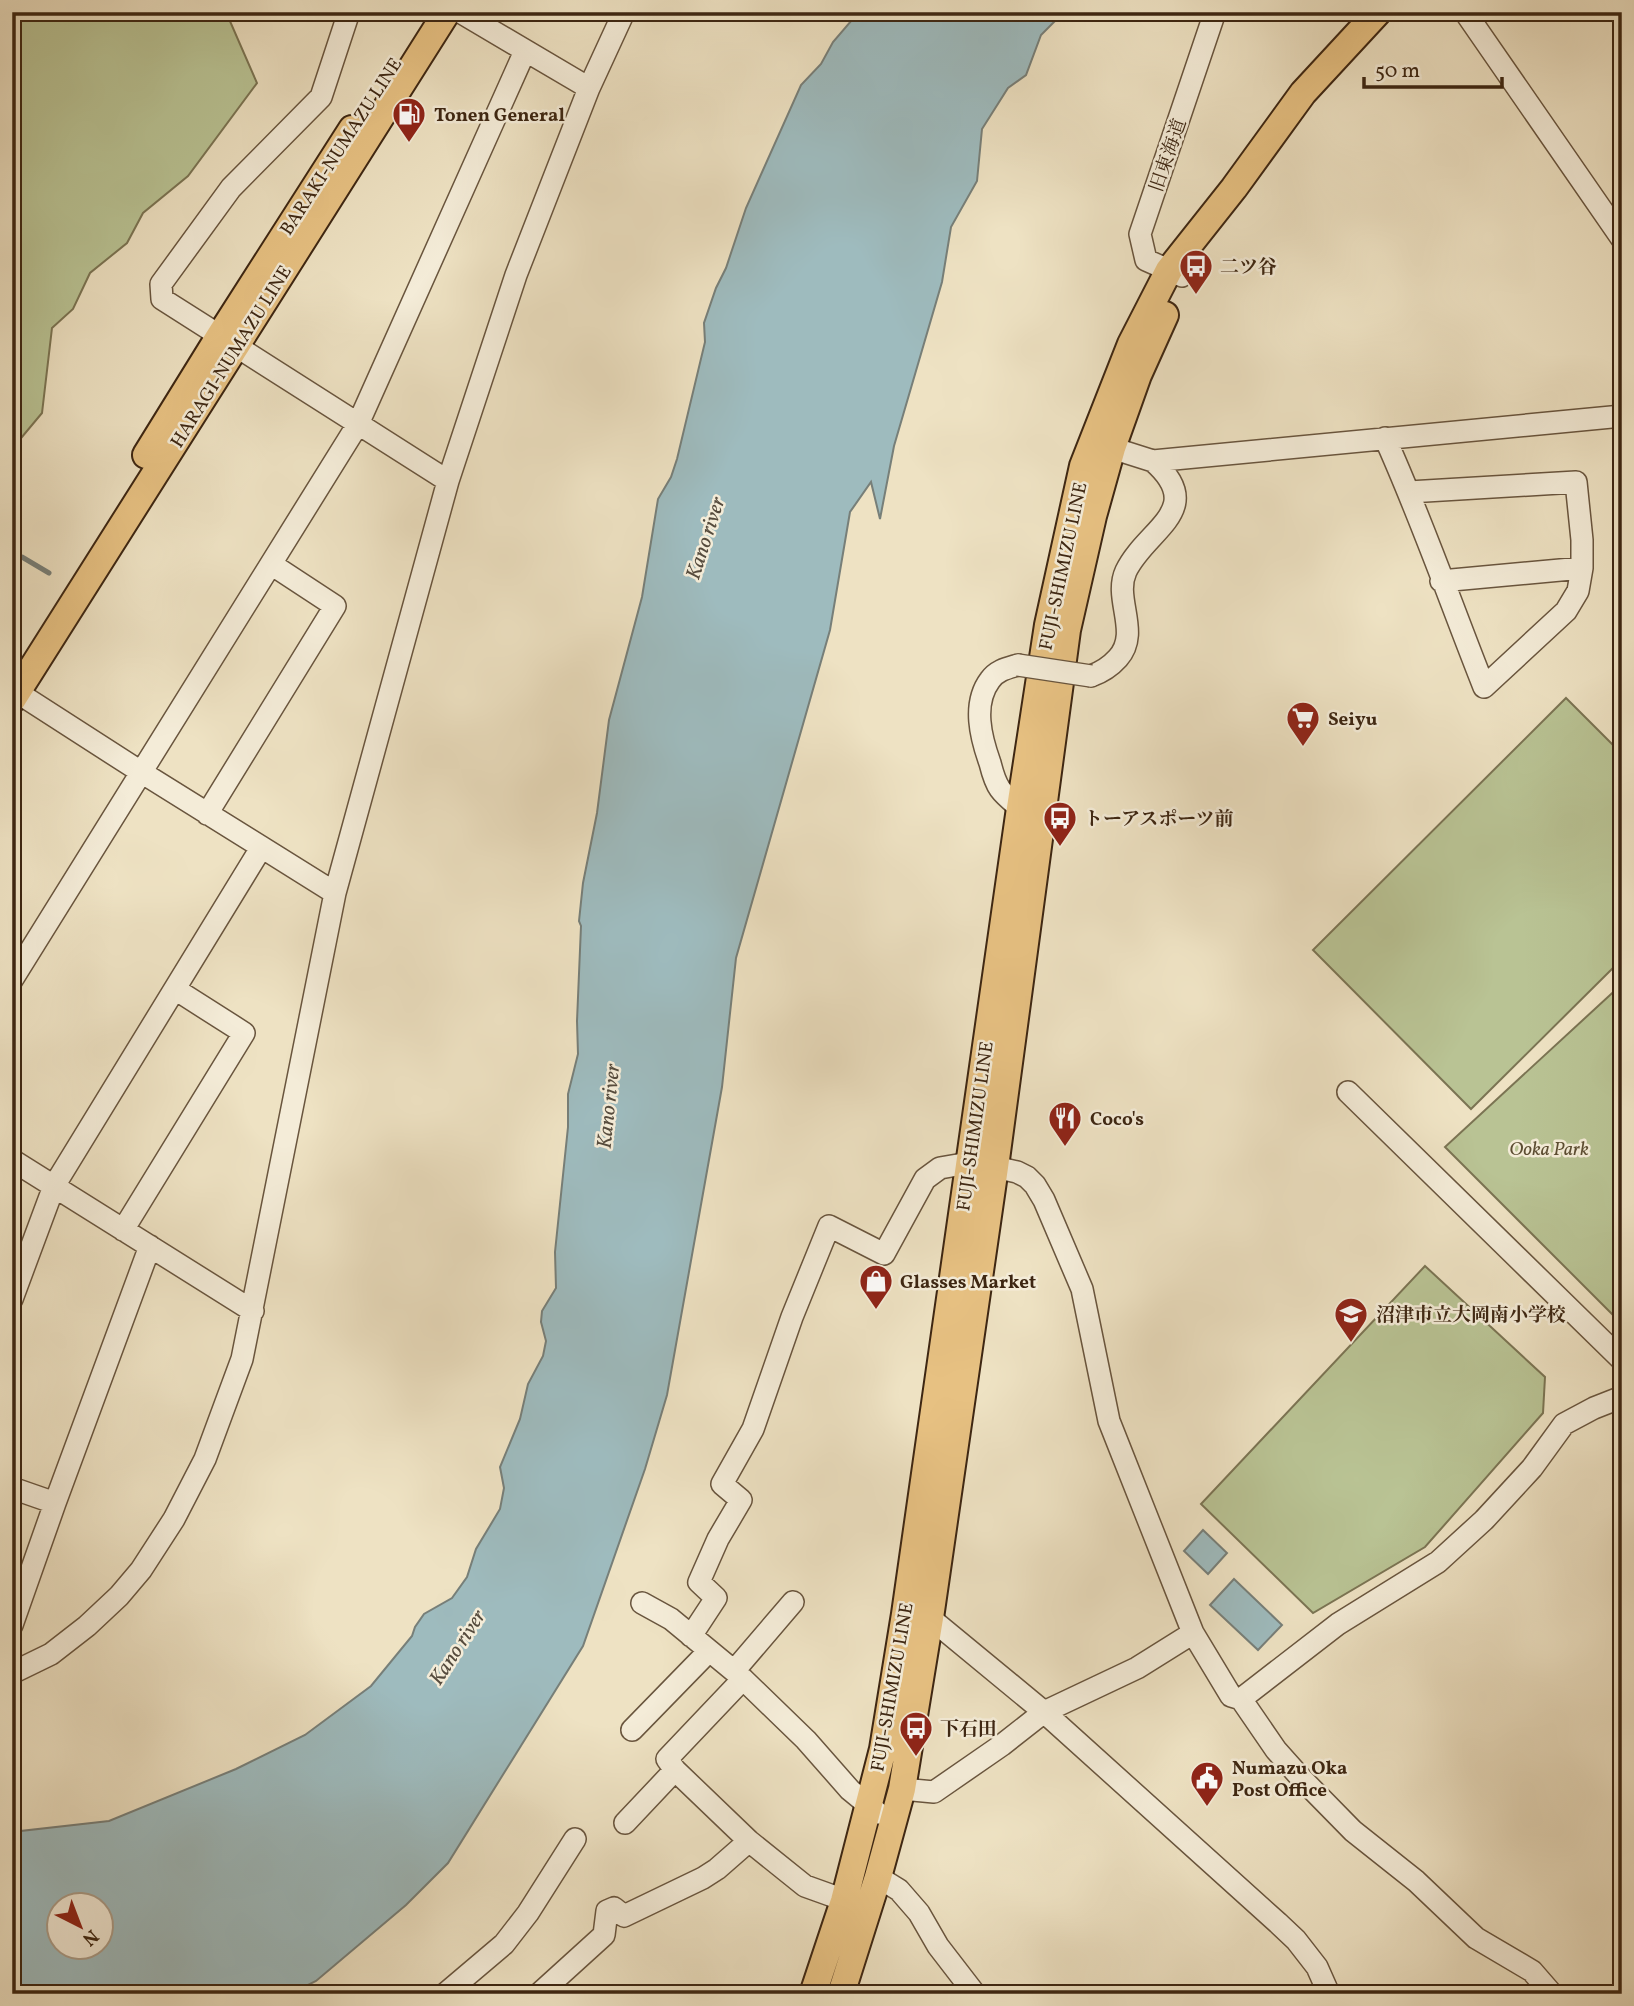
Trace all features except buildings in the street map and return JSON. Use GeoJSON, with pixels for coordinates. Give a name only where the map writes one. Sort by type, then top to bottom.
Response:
{"type":"FeatureCollection","features":[{"type":"Feature","properties":{"kind":"main road","name":"BARAKI-NUMAZU LINE"},"geometry":{"type":"LineString","coordinates":[[14,689],[427,12]]}},
{"type":"Feature","properties":{"kind":"main road","name":"HARAGI-NUMAZU LINE"},"geometry":{"type":"LineString","coordinates":[[227,342],[447,12]]}},
{"type":"Feature","properties":{"kind":"main road"},"geometry":{"type":"LineString","coordinates":[[1176,273],[1303,93],[1378,12]]}},
{"type":"Feature","properties":{"kind":"main road","name":"FUJI-SHIMIZU LINE"},"geometry":{"type":"LineString","coordinates":[[841,1994],[869,1806],[917,1616],[995,1167],[1067,630],[1093,516],[1112,448],[1176,273]]}},
{"type":"Feature","properties":{"kind":"main road","name":"FUJI-SHIMIZU LINE"},"geometry":{"type":"LineString","coordinates":[[813,1994],[855,1905],[878,1877],[902,1789],[917,1616],[968,1163],[1048,625],[1083,466],[1131,344],[1176,273]]}},
{"type":"Feature","properties":{"kind":"street"},"geometry":{"type":"LineString","coordinates":[[349,12],[320,97],[231,188],[161,284],[162,299],[448,481]]}},
{"type":"Feature","properties":{"kind":"street"},"geometry":{"type":"LineString","coordinates":[[460,12],[589,88]]}},
{"type":"Feature","properties":{"kind":"street"},"geometry":{"type":"LineString","coordinates":[[12,1673],[51,1654],[87,1626],[119,1596],[141,1570],[174,1519],[205,1459],[242,1359],[335,893],[448,481],[516,275],[589,88],[624,12]]}},
{"type":"Feature","properties":{"kind":"street","name":"旧東海道"},"geometry":{"type":"LineString","coordinates":[[1176,273],[1146,260],[1140,234],[1215,12]]}},
{"type":"Feature","properties":{"kind":"street"},"geometry":{"type":"LineString","coordinates":[[1465,12],[1622,239]]}},
{"type":"Feature","properties":{"kind":"street"},"geometry":{"type":"LineString","coordinates":[[12,980],[358,424],[525,51]]}},
{"type":"Feature","properties":{"kind":"street"},"geometry":{"type":"LineString","coordinates":[[1112,448],[1153,461],[1622,416]]}},
{"type":"Feature","properties":{"kind":"street"},"geometry":{"type":"LineString","coordinates":[[1385,438],[1409,492],[1483,687],[1566,611],[1578,591],[1582,568],[1582,540],[1576,482],[1409,492]]}},
{"type":"Feature","properties":{"kind":"street"},"geometry":{"type":"LineString","coordinates":[[1020,808],[1000,789],[982,739],[979,708],[986,687],[999,671],[1018,665],[1091,676],[1101,673],[1123,653],[1128,628],[1122,590],[1126,572],[1172,512],[1175,490],[1167,474],[1153,461]]}},
{"type":"Feature","properties":{"kind":"street"},"geometry":{"type":"LineString","coordinates":[[207,814],[335,606],[271,564]]}},
{"type":"Feature","properties":{"kind":"street"},"geometry":{"type":"LineString","coordinates":[[1441,581],[1582,568]]}},
{"type":"Feature","properties":{"kind":"street"},"geometry":{"type":"LineString","coordinates":[[14,689],[335,893]]}},
{"type":"Feature","properties":{"kind":"street"},"geometry":{"type":"LineString","coordinates":[[12,1299],[54,1186],[261,848]]}},
{"type":"Feature","properties":{"kind":"street"},"geometry":{"type":"LineString","coordinates":[[123,1230],[244,1033],[175,989]]}},
{"type":"Feature","properties":{"kind":"street"},"geometry":{"type":"LineString","coordinates":[[1348,1092],[1622,1360]]}},
{"type":"Feature","properties":{"kind":"street"},"geometry":{"type":"LineString","coordinates":[[12,1160],[253,1311]]}},
{"type":"Feature","properties":{"kind":"street"},"geometry":{"type":"LineString","coordinates":[[691,1636],[716,1598],[699,1582],[718,1539],[740,1500],[722,1484],[753,1430],[792,1317],[829,1226],[884,1254],[925,1179],[940,1168],[968,1163],[1017,1172],[1035,1185],[1044,1200],[1082,1290],[1109,1421],[1193,1633],[1231,1696],[1241,1699],[1276,1750],[1353,1831],[1416,1881],[1476,1938],[1532,1971],[1552,1994]]}},
{"type":"Feature","properties":{"kind":"street"},"geometry":{"type":"LineString","coordinates":[[12,1625],[150,1246]]}},
{"type":"Feature","properties":{"kind":"street"},"geometry":{"type":"LineString","coordinates":[[1241,1699],[1338,1624],[1438,1563],[1484,1520],[1532,1468],[1564,1424],[1622,1397]]}},
{"type":"Feature","properties":{"kind":"street"},"geometry":{"type":"LineString","coordinates":[[12,1488],[55,1503]]}},
{"type":"Feature","properties":{"kind":"street"},"geometry":{"type":"LineString","coordinates":[[793,1602],[738,1675],[667,1759],[749,1842],[805,1886],[855,1905]]}},
{"type":"Feature","properties":{"kind":"street"},"geometry":{"type":"LineString","coordinates":[[642,1603],[671,1619],[738,1675],[806,1740],[850,1790],[892,1824]]}},
{"type":"Feature","properties":{"kind":"street"},"geometry":{"type":"LineString","coordinates":[[917,1616],[1044,1712],[1287,1931],[1317,1967],[1329,1994]]}},
{"type":"Feature","properties":{"kind":"street"},"geometry":{"type":"LineString","coordinates":[[902,1789],[934,1792],[1044,1712],[1137,1668],[1193,1633]]}},
{"type":"Feature","properties":{"kind":"street"},"geometry":{"type":"LineString","coordinates":[[632,1730],[709,1651]]}},
{"type":"Feature","properties":{"kind":"street"},"geometry":{"type":"LineString","coordinates":[[625,1823],[675,1770]]}},
{"type":"Feature","properties":{"kind":"street"},"geometry":{"type":"LineString","coordinates":[[445,1994],[504,1944],[528,1913],[575,1839]]}},
{"type":"Feature","properties":{"kind":"street"},"geometry":{"type":"LineString","coordinates":[[539,1994],[604,1935],[607,1911],[614,1908],[624,1916],[657,1902],[717,1869],[749,1842]]}},
{"type":"Feature","properties":{"kind":"street"},"geometry":{"type":"LineString","coordinates":[[878,1877],[899,1889],[919,1913],[938,1946],[975,1994]]}},
{"type":"Feature","properties":{"kind":"green space"},"geometry":{"type":"Polygon","coordinates":[[[12,12],[226,12],[257,83],[188,176],[143,213],[127,243],[90,273],[73,309],[52,328],[42,413],[12,449],[12,12]]]}},
{"type":"Feature","properties":{"kind":"green space"},"geometry":{"type":"Polygon","coordinates":[[[1566,698],[1622,754],[1622,959],[1471,1109],[1313,950],[1566,698]]]}},
{"type":"Feature","properties":{"kind":"green space","name":"Ooka Park"},"geometry":{"type":"Polygon","coordinates":[[[1622,984],[1622,1324],[1445,1147],[1622,984]]]}},
{"type":"Feature","properties":{"kind":"green space"},"geometry":{"type":"Polygon","coordinates":[[[1425,1266],[1545,1377],[1543,1413],[1425,1547],[1313,1613],[1201,1504],[1425,1266]]]}},
{"type":"Feature","properties":{"kind":"water","name":"Kano river"},"geometry":{"type":"Polygon","coordinates":[[[856,12],[1064,12],[1041,35],[1026,75],[1008,88],[982,129],[977,181],[951,227],[942,282],[894,446],[880,519],[871,482],[850,512],[830,630],[736,958],[722,1087],[667,1395],[645,1469],[583,1646],[448,1863],[406,1905],[316,1981],[290,1994],[12,1994],[12,1832],[109,1821],[236,1769],[305,1735],[371,1686],[412,1636],[424,1614],[452,1598],[467,1577],[476,1549],[500,1509],[504,1488],[500,1467],[520,1419],[528,1384],[543,1356],[546,1341],[541,1322],[542,1311],[556,1288],[555,1252],[568,1127],[568,1094],[578,1054],[579,921],[583,883],[597,813],[609,720],[642,597],[658,499],[671,477],[677,459],[705,342],[704,323],[746,208],[801,85],[821,64],[833,42],[856,12]]]}},
{"type":"Feature","properties":{"kind":"water"},"geometry":{"type":"Polygon","coordinates":[[[1203,1530],[1227,1553],[1208,1574],[1184,1551],[1203,1530]]]}},
{"type":"Feature","properties":{"kind":"water"},"geometry":{"type":"Polygon","coordinates":[[[1234,1579],[1282,1625],[1258,1650],[1210,1605],[1234,1579]]]}},
{"type":"Feature","properties":{"kind":"waterway"},"geometry":{"type":"LineString","coordinates":[[12,558],[22,557],[49,573]]}},
{"type":"Feature","properties":{"kind":"place","name":"Tonen General"},"geometry":{"type":"Point","coordinates":[409,144]}},
{"type":"Feature","properties":{"kind":"place","name":"二ツ谷"},"geometry":{"type":"Point","coordinates":[1196,296]}},
{"type":"Feature","properties":{"kind":"place","name":"Seiyu"},"geometry":{"type":"Point","coordinates":[1303,748]}},
{"type":"Feature","properties":{"kind":"place","name":"トーアスポーツ前"},"geometry":{"type":"Point","coordinates":[1060,848]}},
{"type":"Feature","properties":{"kind":"place","name":"Coco's"},"geometry":{"type":"Point","coordinates":[1065,1148]}},
{"type":"Feature","properties":{"kind":"place","name":"Glasses Market"},"geometry":{"type":"Point","coordinates":[876,1311]}},
{"type":"Feature","properties":{"kind":"place","name":"沼津市立大岡南小学校"},"geometry":{"type":"Point","coordinates":[1351,1344]}},
{"type":"Feature","properties":{"kind":"place","name":"下石田"},"geometry":{"type":"Point","coordinates":[916,1758]}},
{"type":"Feature","properties":{"kind":"place","name":"Numazu Oka Post Office"},"geometry":{"type":"Point","coordinates":[1207,1808]}}]}
